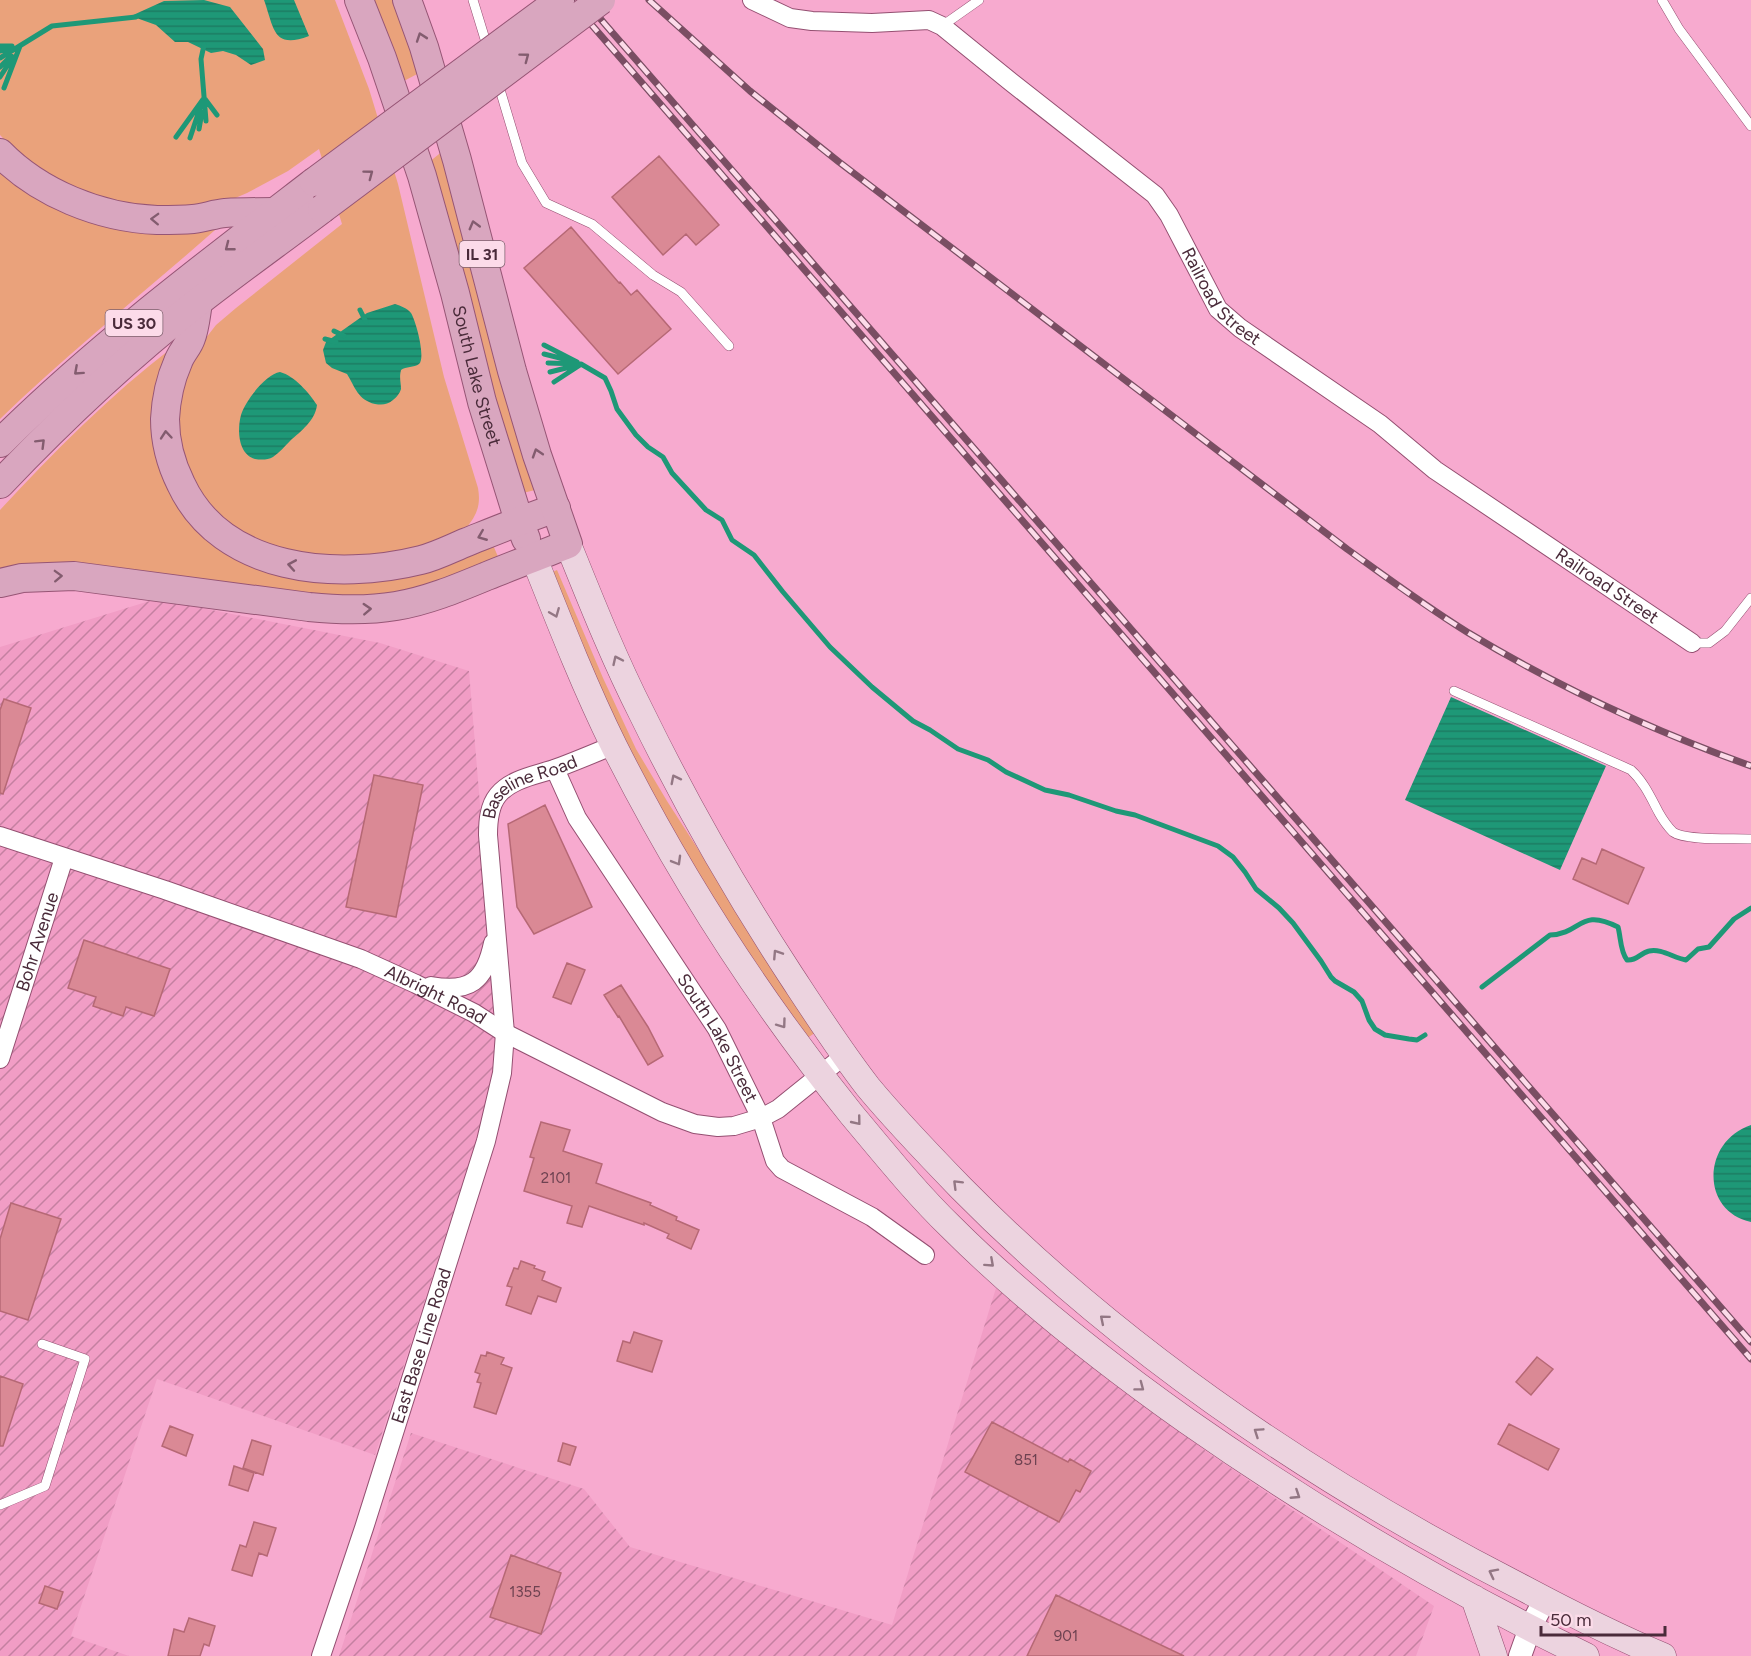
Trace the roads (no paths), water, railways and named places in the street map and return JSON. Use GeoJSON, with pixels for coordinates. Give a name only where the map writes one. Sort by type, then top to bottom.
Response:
{"type":"FeatureCollection","features":[{"type":"Feature","properties":{"kind":"main road","name":"South Lake Street"},"geometry":{"type":"LineString","coordinates":[[359,0],[382,58],[422,176],[482,402],[519,521],[588,689],[614,745]]}},
{"type":"Feature","properties":{"kind":"main road","name":"South Lake Street"},"geometry":{"type":"LineString","coordinates":[[407,0],[424,47],[457,160],[512,371],[537,455],[568,544],[609,644],[641,713],[722,867],[844,1056]]}},
{"type":"Feature","properties":{"kind":"main road","name":"US 30"},"geometry":{"type":"LineString","coordinates":[[0,443],[108,344],[176,289],[314,182],[560,0]]}},
{"type":"Feature","properties":{"kind":"main road","name":"US 30"},"geometry":{"type":"LineString","coordinates":[[0,484],[90,396],[198,303],[601,0]]}},
{"type":"Feature","properties":{"kind":"main road"},"geometry":{"type":"LineString","coordinates":[[0,153],[11,164],[60,195],[88,207],[114,213],[156,220],[194,219],[225,213],[276,212]]}},
{"type":"Feature","properties":{"kind":"main road"},"geometry":{"type":"LineString","coordinates":[[198,303],[191,338],[178,360],[168,390],[165,419],[166,442],[174,468],[197,511],[216,531],[242,547],[294,566],[330,569],[363,568],[422,560],[556,508]]}},
{"type":"Feature","properties":{"kind":"main road"},"geometry":{"type":"LineString","coordinates":[[0,583],[22,578],[74,576],[309,607],[357,610],[398,606],[426,599],[568,544]]}},
{"type":"Feature","properties":{"kind":"main road","name":"IL 31"},"geometry":{"type":"LineString","coordinates":[[614,745],[673,855],[747,975],[820,1076],[900,1173],[953,1230],[1095,1353],[1246,1463],[1355,1532],[1474,1599],[1584,1656]]}},
{"type":"Feature","properties":{"kind":"main road","name":"IL 31"},"geometry":{"type":"LineString","coordinates":[[844,1056],[907,1131],[991,1218],[1052,1275],[1125,1336],[1215,1403],[1342,1487],[1467,1560],[1582,1619],[1663,1656]]}},
{"type":"Feature","properties":{"kind":"main road"},"geometry":{"type":"LineString","coordinates":[[1474,1599],[1494,1656]]}},
{"type":"Feature","properties":{"kind":"street","name":"Railroad Street"},"geometry":{"type":"LineString","coordinates":[[752,0],[790,18],[872,23],[929,20],[942,26],[1155,195],[1169,215],[1218,309],[1240,328],[1380,424],[1436,470],[1692,643]]}},
{"type":"Feature","properties":{"kind":"street","name":"Baseline Road"},"geometry":{"type":"LineString","coordinates":[[505,1033],[488,835],[493,802],[499,793],[511,784],[614,745]]}},
{"type":"Feature","properties":{"kind":"street","name":"South Lake Street"},"geometry":{"type":"LineString","coordinates":[[555,769],[577,818],[717,1029],[761,1118],[775,1161],[782,1169],[872,1218],[925,1255]]}},
{"type":"Feature","properties":{"kind":"street","name":"Albright Road"},"geometry":{"type":"LineString","coordinates":[[0,836],[165,890],[361,959],[474,1013],[505,1033],[662,1112],[704,1126],[734,1126],[761,1118],[778,1109],[844,1056]]}},
{"type":"Feature","properties":{"kind":"street","name":"Bohr Avenue"},"geometry":{"type":"LineString","coordinates":[[0,1059],[64,858]]}},
{"type":"Feature","properties":{"kind":"street","name":"Baseline Road"},"geometry":{"type":"LineString","coordinates":[[416,984],[447,989],[468,986],[481,974],[489,961],[496,930]]}},
{"type":"Feature","properties":{"kind":"street","name":"East Base Line Road"},"geometry":{"type":"LineString","coordinates":[[321,1656],[486,1141],[502,1073],[505,1033]]}},
{"type":"Feature","properties":{"kind":"street"},"geometry":{"type":"LineString","coordinates":[[1520,1656],[1530,1628],[1545,1599]]}},
{"type":"Feature","properties":{"kind":"lane"},"geometry":{"type":"LineString","coordinates":[[473,0],[522,163],[546,203],[592,224],[653,275],[681,292],[729,346]]}},
{"type":"Feature","properties":{"kind":"lane"},"geometry":{"type":"LineString","coordinates":[[942,26],[979,0]]}},
{"type":"Feature","properties":{"kind":"lane"},"geometry":{"type":"LineString","coordinates":[[1662,0],[1679,29],[1751,126]]}},
{"type":"Feature","properties":{"kind":"lane"},"geometry":{"type":"LineString","coordinates":[[1692,643],[1709,643],[1725,631],[1751,598]]}},
{"type":"Feature","properties":{"kind":"lane"},"geometry":{"type":"LineString","coordinates":[[1454,691],[1631,770],[1642,782],[1666,824],[1674,833],[1692,837],[1751,839]]}},
{"type":"Feature","properties":{"kind":"lane"},"geometry":{"type":"LineString","coordinates":[[0,1505],[45,1486],[86,1359],[42,1344]]}},
{"type":"Feature","properties":{"kind":"waterway"},"geometry":{"type":"LineString","coordinates":[[0,58],[52,26],[136,17]]}},
{"type":"Feature","properties":{"kind":"waterway"},"geometry":{"type":"LineString","coordinates":[[204,45],[201,59],[206,121]]}},
{"type":"Feature","properties":{"kind":"waterway"},"geometry":{"type":"LineString","coordinates":[[0,46],[12,46]]}},
{"type":"Feature","properties":{"kind":"waterway"},"geometry":{"type":"LineString","coordinates":[[4,88],[20,46]]}},
{"type":"Feature","properties":{"kind":"waterway"},"geometry":{"type":"LineString","coordinates":[[0,51],[13,48]]}},
{"type":"Feature","properties":{"kind":"waterway"},"geometry":{"type":"LineString","coordinates":[[0,67],[11,56]]}},
{"type":"Feature","properties":{"kind":"waterway"},"geometry":{"type":"LineString","coordinates":[[0,77],[13,57]]}},
{"type":"Feature","properties":{"kind":"waterway"},"geometry":{"type":"LineString","coordinates":[[176,137],[204,98]]}},
{"type":"Feature","properties":{"kind":"waterway"},"geometry":{"type":"LineString","coordinates":[[205,99],[217,115]]}},
{"type":"Feature","properties":{"kind":"waterway"},"geometry":{"type":"LineString","coordinates":[[190,138],[201,105]]}},
{"type":"Feature","properties":{"kind":"waterway"},"geometry":{"type":"LineString","coordinates":[[199,129],[202,112]]}},
{"type":"Feature","properties":{"kind":"waterway"},"geometry":{"type":"LineString","coordinates":[[360,310],[366,322]]}},
{"type":"Feature","properties":{"kind":"waterway"},"geometry":{"type":"LineString","coordinates":[[334,331],[344,336]]}},
{"type":"Feature","properties":{"kind":"waterway"},"geometry":{"type":"LineString","coordinates":[[325,339],[336,342]]}},
{"type":"Feature","properties":{"kind":"waterway"},"geometry":{"type":"LineString","coordinates":[[544,345],[577,362]]}},
{"type":"Feature","properties":{"kind":"waterway"},"geometry":{"type":"LineString","coordinates":[[544,354],[568,360]]}},
{"type":"Feature","properties":{"kind":"waterway"},"geometry":{"type":"LineString","coordinates":[[548,363],[581,364],[605,378],[617,409],[636,435],[663,457],[672,473],[706,510],[722,520],[732,540],[754,555],[830,647],[872,687],[913,721],[958,749],[988,760],[1006,772],[1045,790],[1135,815],[1218,846],[1233,857],[1256,889],[1293,923],[1331,977],[1354,992],[1362,1001],[1375,1029],[1385,1035],[1417,1040],[1425,1035]]}},
{"type":"Feature","properties":{"kind":"waterway"},"geometry":{"type":"LineString","coordinates":[[554,382],[580,365]]}},
{"type":"Feature","properties":{"kind":"waterway"},"geometry":{"type":"LineString","coordinates":[[550,372],[574,366]]}},
{"type":"Feature","properties":{"kind":"waterway"},"geometry":{"type":"LineString","coordinates":[[1482,987],[1550,935],[1569,931],[1588,920],[1605,922],[1618,927],[1622,949],[1627,960],[1654,950],[1686,960],[1698,949],[1709,947],[1734,919],[1751,908]]}},
{"type":"Feature","properties":{"kind":"railway"},"geometry":{"type":"LineString","coordinates":[[570,0],[1751,1359]]}},
{"type":"Feature","properties":{"kind":"railway"},"geometry":{"type":"LineString","coordinates":[[584,0],[1751,1342]]}},
{"type":"Feature","properties":{"kind":"railway"},"geometry":{"type":"LineString","coordinates":[[649,0],[750,91],[839,162],[1347,549],[1421,602],[1501,652],[1570,689],[1677,738],[1751,766]]}}]}
